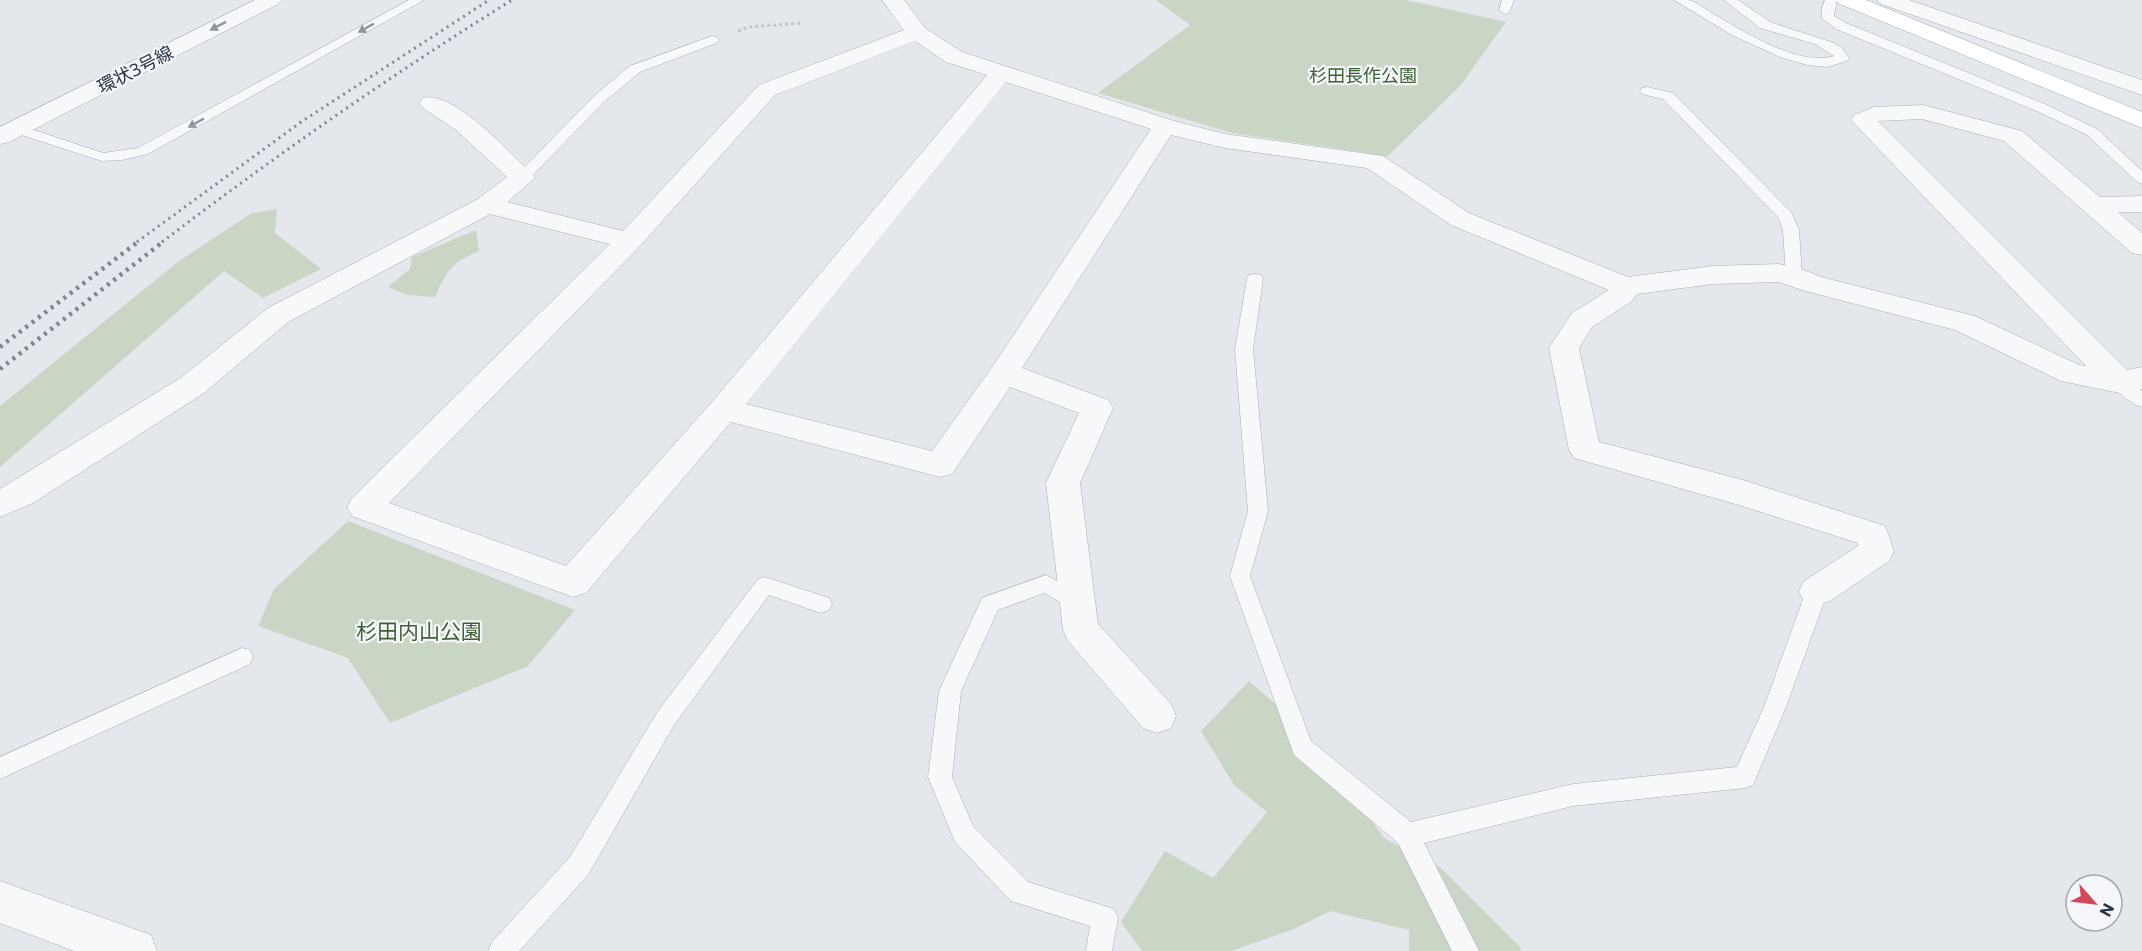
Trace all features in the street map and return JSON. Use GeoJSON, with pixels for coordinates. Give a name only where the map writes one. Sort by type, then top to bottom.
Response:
{"type":"FeatureCollection","features":[{"type":"Feature","properties":{"kind":"main road"},"geometry":{"type":"LineString","coordinates":[[1847,0],[2142,122]]}},
{"type":"Feature","properties":{"kind":"street","name":"環状3号線"},"geometry":{"type":"LineString","coordinates":[[0,113],[229,0]]}},
{"type":"Feature","properties":{"kind":"street","name":"環状3号線"},"geometry":{"type":"LineString","coordinates":[[8,133],[271,0]]}},
{"type":"Feature","properties":{"kind":"street"},"geometry":{"type":"LineString","coordinates":[[893,0],[917,33],[954,57],[1165,126],[1225,141],[1374,161],[1460,219],[1625,286],[1713,275],[1779,273],[1794,276],[1812,284],[1965,323],[2072,374],[2135,387]]}},
{"type":"Feature","properties":{"kind":"street"},"geometry":{"type":"LineString","coordinates":[[1888,0],[2142,88]]}},
{"type":"Feature","properties":{"kind":"street"},"geometry":{"type":"LineString","coordinates":[[917,33],[767,90],[628,241],[364,507],[573,583],[724,409],[1001,73]]}},
{"type":"Feature","properties":{"kind":"street"},"geometry":{"type":"LineString","coordinates":[[0,504],[21,494],[193,385],[278,315],[487,204],[522,178],[465,125],[431,103]]}},
{"type":"Feature","properties":{"kind":"street"},"geometry":{"type":"LineString","coordinates":[[2135,387],[1863,120],[1874,114],[1923,112],[2013,136],[2142,247]]}},
{"type":"Feature","properties":{"kind":"street"},"geometry":{"type":"LineString","coordinates":[[724,409],[940,465],[1004,373],[1165,126]]}},
{"type":"Feature","properties":{"kind":"street"},"geometry":{"type":"LineString","coordinates":[[487,204],[628,241]]}},
{"type":"Feature","properties":{"kind":"street"},"geometry":{"type":"LineString","coordinates":[[2093,205],[2142,204]]}},
{"type":"Feature","properties":{"kind":"street"},"geometry":{"type":"LineString","coordinates":[[1625,286],[1622,295],[1582,320],[1564,348],[1585,450],[1743,493],[1873,535],[1876,551],[1817,591]]}},
{"type":"Feature","properties":{"kind":"street"},"geometry":{"type":"LineString","coordinates":[[1004,373],[1097,408],[1063,483],[1081,630],[1157,716]]}},
{"type":"Feature","properties":{"kind":"street"},"geometry":{"type":"LineString","coordinates":[[0,902],[135,951]]}},
{"type":"Feature","properties":{"kind":"lane"},"geometry":{"type":"LineString","coordinates":[[8,133],[102,157],[122,156],[143,151],[418,0]]}},
{"type":"Feature","properties":{"kind":"lane"},"geometry":{"type":"LineString","coordinates":[[1680,0],[1748,39],[1794,59],[1819,63],[1836,62],[1842,58],[1839,51],[1830,46],[1766,26],[1730,0]]}},
{"type":"Feature","properties":{"kind":"lane"},"geometry":{"type":"LineString","coordinates":[[1831,0],[1828,7],[1828,18],[1841,26],[2044,109],[2092,132],[2142,179]]}},
{"type":"Feature","properties":{"kind":"lane"},"geometry":{"type":"LineString","coordinates":[[522,178],[599,99],[635,69],[712,40]]}},
{"type":"Feature","properties":{"kind":"lane"},"geometry":{"type":"LineString","coordinates":[[1647,91],[1668,96],[1785,215],[1791,230],[1794,276]]}},
{"type":"Feature","properties":{"kind":"lane"},"geometry":{"type":"LineString","coordinates":[[1255,279],[1244,349],[1258,511],[1240,576],[1302,748],[1407,834],[1466,951]]}},
{"type":"Feature","properties":{"kind":"lane"},"geometry":{"type":"LineString","coordinates":[[1076,602],[1046,583],[990,604],[950,691],[940,777],[964,834],[1020,892],[1104,918],[1099,951]]}},
{"type":"Feature","properties":{"kind":"lane"},"geometry":{"type":"LineString","coordinates":[[501,951],[579,866],[666,718],[765,585],[821,604]]}},
{"type":"Feature","properties":{"kind":"lane"},"geometry":{"type":"LineString","coordinates":[[1407,834],[1573,795],[1745,777],[1775,707],[1817,591]]}},
{"type":"Feature","properties":{"kind":"lane"},"geometry":{"type":"LineString","coordinates":[[0,768],[242,657]]}},
{"type":"Feature","properties":{"kind":"path"},"geometry":{"type":"LineString","coordinates":[[712,40],[749,27],[802,23]]}},
{"type":"Feature","properties":{"kind":"green space","name":"杉田長作公園"},"geometry":{"type":"Polygon","coordinates":[[[1156,0],[1406,0],[1506,22],[1460,86],[1386,158],[1367,153],[1232,133],[1098,93],[1190,25],[1156,0]]]}},
{"type":"Feature","properties":{"kind":"green space"},"geometry":{"type":"Polygon","coordinates":[[[277,209],[275,233],[321,269],[263,298],[224,271],[0,467],[0,406],[179,261],[252,213],[277,209]]]}},
{"type":"Feature","properties":{"kind":"green space"},"geometry":{"type":"Polygon","coordinates":[[[476,230],[479,251],[451,268],[435,297],[407,295],[388,287],[410,269],[412,257],[476,230]]]}},
{"type":"Feature","properties":{"kind":"green space","name":"杉田内山公園"},"geometry":{"type":"Polygon","coordinates":[[[348,521],[575,610],[528,666],[390,723],[348,658],[258,626],[274,589],[348,521]]]}},
{"type":"Feature","properties":{"kind":"green space"},"geometry":{"type":"Polygon","coordinates":[[[1249,681],[1280,708],[1332,763],[1384,838],[1441,868],[1521,948],[1520,951],[1409,951],[1409,930],[1330,911],[1294,929],[1231,951],[1142,951],[1121,922],[1165,851],[1213,878],[1267,812],[1234,785],[1201,731],[1249,681]]]}},
{"type":"Feature","properties":{"kind":"railway"},"geometry":{"type":"LineString","coordinates":[[137,242],[301,122],[489,0]]}},
{"type":"Feature","properties":{"kind":"railway"},"geometry":{"type":"LineString","coordinates":[[162,242],[247,178],[334,117],[422,57],[512,0]]}},
{"type":"Feature","properties":{"kind":"railway"},"geometry":{"type":"LineString","coordinates":[[0,347],[139,241]]}},
{"type":"Feature","properties":{"kind":"railway"},"geometry":{"type":"LineString","coordinates":[[0,369],[164,241]]}}]}
